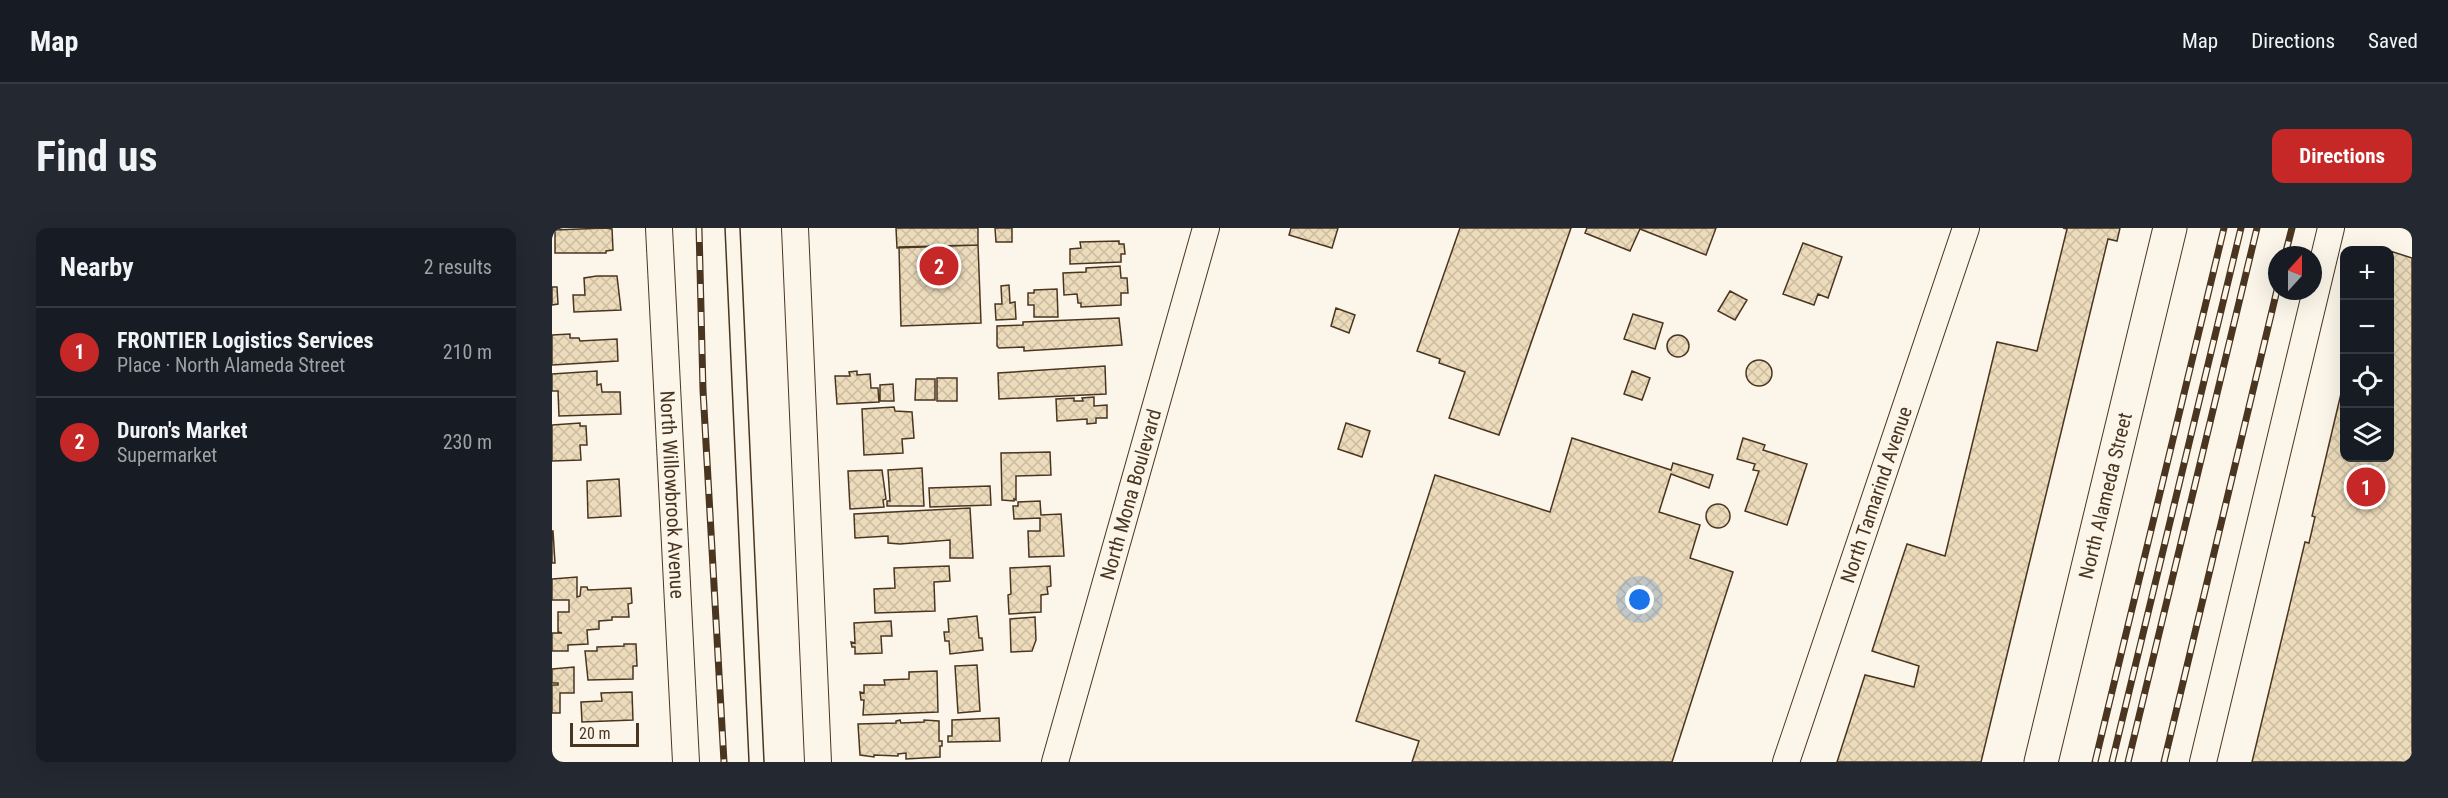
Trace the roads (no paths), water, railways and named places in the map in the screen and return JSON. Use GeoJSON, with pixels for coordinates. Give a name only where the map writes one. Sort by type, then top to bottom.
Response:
{"type":"FeatureCollection","features":[{"type":"Feature","properties":{"kind":"main road","name":"North Alameda Street"},"geometry":{"type":"LineString","coordinates":[[2041,762],[2170,228]]}},
{"type":"Feature","properties":{"kind":"street","name":"North Willowbrook Avenue"},"geometry":{"type":"LineString","coordinates":[[659,228],[686,762]]}},
{"type":"Feature","properties":{"kind":"street"},"geometry":{"type":"LineString","coordinates":[[795,228],[818,762]]}},
{"type":"Feature","properties":{"kind":"street"},"geometry":{"type":"LineString","coordinates":[[1191,228],[1194,266]]}},
{"type":"Feature","properties":{"kind":"street","name":"North Mona Boulevard"},"geometry":{"type":"LineString","coordinates":[[1055,762],[1206,228]]}},
{"type":"Feature","properties":{"kind":"street","name":"North Tamarind Avenue"},"geometry":{"type":"LineString","coordinates":[[1786,762],[1966,228]]}},
{"type":"Feature","properties":{"kind":"street"},"geometry":{"type":"LineString","coordinates":[[2203,762],[2331,228]]}},
{"type":"Feature","properties":{"kind":"tram line"},"geometry":{"type":"LineString","coordinates":[[725,228],[749,762]]}},
{"type":"Feature","properties":{"kind":"tram line"},"geometry":{"type":"LineString","coordinates":[[740,228],[764,762]]}},
{"type":"Feature","properties":{"kind":"railway"},"geometry":{"type":"LineString","coordinates":[[699,228],[703,390],[724,762]]}},
{"type":"Feature","properties":{"kind":"railway"},"geometry":{"type":"LineString","coordinates":[[2095,762],[2224,228]]}},
{"type":"Feature","properties":{"kind":"railway"},"geometry":{"type":"LineString","coordinates":[[2112,762],[2241,228]]}},
{"type":"Feature","properties":{"kind":"railway"},"geometry":{"type":"LineString","coordinates":[[2128,762],[2257,228]]}},
{"type":"Feature","properties":{"kind":"railway"},"geometry":{"type":"LineString","coordinates":[[2287,246],[2292,228]]}},
{"type":"Feature","properties":{"kind":"railway"},"geometry":{"type":"LineString","coordinates":[[2164,762],[2275,300]]}},
{"type":"Feature","properties":{"kind":"place","name":"Duron's Market"},"geometry":{"type":"Point","coordinates":[939,266]}},
{"type":"Feature","properties":{"kind":"place","name":"FRONTIER Logistics Services"},"geometry":{"type":"Point","coordinates":[2366,487]}}]}
